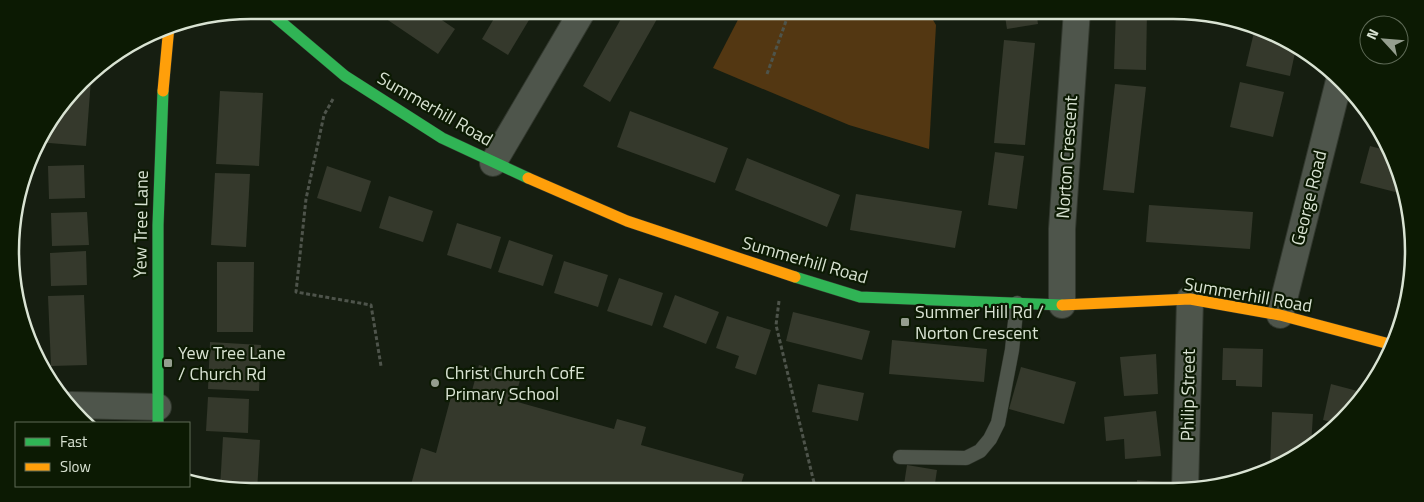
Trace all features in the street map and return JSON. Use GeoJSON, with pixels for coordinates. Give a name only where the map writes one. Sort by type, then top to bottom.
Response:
{"type":"FeatureCollection","features":[{"type":"Feature","properties":{"kind":"main road","name":"Summerhill Road"},"geometry":{"type":"LineString","coordinates":[[278,19],[345,76],[442,138],[493,163],[627,221],[782,274],[860,297],[1062,305],[1190,299],[1280,315],[1386,343]]}},
{"type":"Feature","properties":{"kind":"main road","name":"Yew Tree Lane"},"geometry":{"type":"LineString","coordinates":[[158,415],[156,231],[168,34]]}},
{"type":"Feature","properties":{"kind":"street"},"geometry":{"type":"LineString","coordinates":[[493,163],[578,19]]}},
{"type":"Feature","properties":{"kind":"street","name":"Norton Crescent"},"geometry":{"type":"LineString","coordinates":[[1062,305],[1062,229],[1076,19]]}},
{"type":"Feature","properties":{"kind":"street","name":"George Road"},"geometry":{"type":"LineString","coordinates":[[1280,315],[1337,87]]}},
{"type":"Feature","properties":{"kind":"street","name":"Philip Street"},"geometry":{"type":"LineString","coordinates":[[1185,483],[1190,299]]}},
{"type":"Feature","properties":{"kind":"street"},"geometry":{"type":"LineString","coordinates":[[78,406],[158,415]]}},
{"type":"Feature","properties":{"kind":"lane"},"geometry":{"type":"LineString","coordinates":[[900,457],[966,458],[980,451],[990,440],[998,423],[1012,350],[1017,303]]}},
{"type":"Feature","properties":{"kind":"path"},"geometry":{"type":"LineString","coordinates":[[767,74],[787,19]]}},
{"type":"Feature","properties":{"kind":"path"},"geometry":{"type":"LineString","coordinates":[[345,76],[324,115],[306,199],[296,292],[371,305],[381,366]]}},
{"type":"Feature","properties":{"kind":"path"},"geometry":{"type":"LineString","coordinates":[[782,274],[776,325],[814,483]]}},
{"type":"Feature","properties":{"kind":"shaded area"},"geometry":{"type":"Polygon","coordinates":[[[738,19],[932,19],[936,25],[929,149],[849,125],[713,68],[738,19]]]}},
{"type":"Feature","properties":{"kind":"building"},"geometry":{"type":"Polygon","coordinates":[[[386,19],[440,19],[455,29],[438,54],[386,19]]]}},
{"type":"Feature","properties":{"kind":"building"},"geometry":{"type":"Polygon","coordinates":[[[494,19],[530,19],[508,55],[482,39],[494,19]]]}},
{"type":"Feature","properties":{"kind":"building"},"geometry":{"type":"Polygon","coordinates":[[[621,19],[657,19],[610,102],[583,86],[621,19]]]}},
{"type":"Feature","properties":{"kind":"building"},"geometry":{"type":"Polygon","coordinates":[[[1005,19],[1037,19],[1038,24],[1007,29],[1005,19]]]}},
{"type":"Feature","properties":{"kind":"building"},"geometry":{"type":"Polygon","coordinates":[[[1116,19],[1147,19],[1146,70],[1114,69],[1116,19]]]}},
{"type":"Feature","properties":{"kind":"building"},"geometry":{"type":"Polygon","coordinates":[[[1254,33],[1295,54],[1290,76],[1246,66],[1254,33]]]}},
{"type":"Feature","properties":{"kind":"building"},"geometry":{"type":"Polygon","coordinates":[[[1004,40],[1035,43],[1025,145],[994,143],[1004,40]]]}},
{"type":"Feature","properties":{"kind":"building"},"geometry":{"type":"Polygon","coordinates":[[[1240,82],[1284,92],[1273,137],[1230,127],[1240,82]]]}},
{"type":"Feature","properties":{"kind":"building"},"geometry":{"type":"Polygon","coordinates":[[[91,83],[86,146],[46,143],[58,122],[76,98],[91,83]]]}},
{"type":"Feature","properties":{"kind":"building"},"geometry":{"type":"Polygon","coordinates":[[[1115,84],[1146,87],[1134,193],[1103,190],[1115,84]]]}},
{"type":"Feature","properties":{"kind":"building"},"geometry":{"type":"Polygon","coordinates":[[[220,91],[263,93],[259,166],[216,164],[220,91]]]}},
{"type":"Feature","properties":{"kind":"building"},"geometry":{"type":"Polygon","coordinates":[[[630,111],[728,148],[715,183],[617,147],[630,111]]]}},
{"type":"Feature","properties":{"kind":"building"},"geometry":{"type":"Polygon","coordinates":[[[1370,146],[1382,149],[1388,162],[1397,193],[1360,183],[1370,146]]]}},
{"type":"Feature","properties":{"kind":"building"},"geometry":{"type":"Polygon","coordinates":[[[995,152],[1024,156],[1017,209],[988,205],[995,152]]]}},
{"type":"Feature","properties":{"kind":"building"},"geometry":{"type":"Polygon","coordinates":[[[747,158],[840,195],[827,227],[735,190],[747,158]]]}},
{"type":"Feature","properties":{"kind":"building"},"geometry":{"type":"Polygon","coordinates":[[[84,165],[85,198],[49,199],[48,166],[84,165]]]}},
{"type":"Feature","properties":{"kind":"building"},"geometry":{"type":"Polygon","coordinates":[[[327,166],[371,181],[361,212],[317,198],[327,166]]]}},
{"type":"Feature","properties":{"kind":"building"},"geometry":{"type":"Polygon","coordinates":[[[215,173],[250,174],[246,247],[211,245],[215,173]]]}},
{"type":"Feature","properties":{"kind":"building"},"geometry":{"type":"Polygon","coordinates":[[[856,194],[962,211],[955,248],[850,230],[856,194]]]}},
{"type":"Feature","properties":{"kind":"building"},"geometry":{"type":"Polygon","coordinates":[[[389,196],[433,211],[423,242],[379,228],[389,196]]]}},
{"type":"Feature","properties":{"kind":"building"},"geometry":{"type":"Polygon","coordinates":[[[1149,205],[1253,212],[1250,249],[1146,242],[1149,205]]]}},
{"type":"Feature","properties":{"kind":"building"},"geometry":{"type":"Polygon","coordinates":[[[87,212],[89,245],[52,246],[51,213],[87,212]]]}},
{"type":"Feature","properties":{"kind":"building"},"geometry":{"type":"Polygon","coordinates":[[[457,223],[501,237],[491,269],[447,255],[457,223]]]}},
{"type":"Feature","properties":{"kind":"building"},"geometry":{"type":"Polygon","coordinates":[[[509,240],[553,255],[543,286],[498,272],[509,240]]]}},
{"type":"Feature","properties":{"kind":"building"},"geometry":{"type":"Polygon","coordinates":[[[86,251],[87,285],[51,286],[50,253],[86,251]]]}},
{"type":"Feature","properties":{"kind":"building"},"geometry":{"type":"Polygon","coordinates":[[[564,261],[608,275],[598,307],[554,293],[564,261]]]}},
{"type":"Feature","properties":{"kind":"building"},"geometry":{"type":"Polygon","coordinates":[[[217,262],[254,262],[253,332],[217,332],[217,262]]]}},
{"type":"Feature","properties":{"kind":"building"},"geometry":{"type":"Polygon","coordinates":[[[619,278],[663,293],[652,326],[607,311],[619,278]]]}},
{"type":"Feature","properties":{"kind":"building"},"geometry":{"type":"Polygon","coordinates":[[[84,295],[87,365],[51,366],[48,296],[84,295]]]}},
{"type":"Feature","properties":{"kind":"building"},"geometry":{"type":"Polygon","coordinates":[[[675,295],[719,312],[706,344],[663,327],[675,295]]]}},
{"type":"Feature","properties":{"kind":"building"},"geometry":{"type":"Polygon","coordinates":[[[793,312],[870,331],[862,360],[786,341],[793,312]]]}},
{"type":"Feature","properties":{"kind":"building"},"geometry":{"type":"Polygon","coordinates":[[[727,316],[771,330],[756,375],[735,368],[739,356],[716,348],[727,316]]]}},
{"type":"Feature","properties":{"kind":"building"},"geometry":{"type":"Polygon","coordinates":[[[892,340],[987,349],[984,382],[889,374],[892,340]]]}},
{"type":"Feature","properties":{"kind":"building"},"geometry":{"type":"Polygon","coordinates":[[[210,342],[261,345],[259,391],[208,389],[210,342]]]}},
{"type":"Feature","properties":{"kind":"building"},"geometry":{"type":"Polygon","coordinates":[[[1223,348],[1263,349],[1262,387],[1236,386],[1236,380],[1222,380],[1223,348]]]}},
{"type":"Feature","properties":{"kind":"building"},"geometry":{"type":"Polygon","coordinates":[[[1156,354],[1158,394],[1124,396],[1120,357],[1156,354]]]}},
{"type":"Feature","properties":{"kind":"building"},"geometry":{"type":"Polygon","coordinates":[[[479,365],[521,377],[514,401],[614,429],[617,419],[646,427],[641,445],[744,474],[741,483],[411,483],[421,448],[436,453],[452,393],[470,398],[479,365]]]}},
{"type":"Feature","properties":{"kind":"building"},"geometry":{"type":"Polygon","coordinates":[[[1021,367],[1076,382],[1064,424],[1009,409],[1021,367]]]}},
{"type":"Feature","properties":{"kind":"building"},"geometry":{"type":"Polygon","coordinates":[[[818,384],[864,393],[858,421],[812,412],[818,384]]]}},
{"type":"Feature","properties":{"kind":"building"},"geometry":{"type":"Polygon","coordinates":[[[1331,384],[1358,391],[1330,422],[1323,420],[1331,384]]]}},
{"type":"Feature","properties":{"kind":"building"},"geometry":{"type":"Polygon","coordinates":[[[208,397],[249,399],[248,433],[206,431],[208,397]]]}},
{"type":"Feature","properties":{"kind":"building"},"geometry":{"type":"Polygon","coordinates":[[[1156,411],[1161,456],[1125,459],[1124,439],[1106,441],[1104,417],[1156,411]]]}},
{"type":"Feature","properties":{"kind":"building"},"geometry":{"type":"Polygon","coordinates":[[[1272,412],[1313,414],[1312,437],[1270,462],[1272,412]]]}},
{"type":"Feature","properties":{"kind":"building"},"geometry":{"type":"Polygon","coordinates":[[[223,437],[260,440],[258,483],[220,481],[223,437]]]}},
{"type":"Feature","properties":{"kind":"building"},"geometry":{"type":"Polygon","coordinates":[[[907,465],[937,470],[935,483],[904,483],[907,465]]]}},
{"type":"Feature","properties":{"kind":"building"},"geometry":{"type":"Polygon","coordinates":[[[1137,480],[1163,482],[1163,483],[1137,483],[1137,480]]]}},
{"type":"Feature","properties":{"kind":"traffic: fast"},"geometry":{"type":"LineString","coordinates":[[278,19],[345,76],[442,138],[528,178]]}},
{"type":"Feature","properties":{"kind":"traffic: fast"},"geometry":{"type":"LineString","coordinates":[[158,422],[158,225],[163,91]]}},
{"type":"Feature","properties":{"kind":"traffic: fast"},"geometry":{"type":"LineString","coordinates":[[795,277],[860,297],[1062,305]]}},
{"type":"Feature","properties":{"kind":"traffic: slow"},"geometry":{"type":"LineString","coordinates":[[163,91],[168,34]]}},
{"type":"Feature","properties":{"kind":"traffic: slow"},"geometry":{"type":"LineString","coordinates":[[528,178],[627,221],[795,277]]}},
{"type":"Feature","properties":{"kind":"traffic: slow"},"geometry":{"type":"LineString","coordinates":[[1062,305],[1190,299],[1280,315],[1386,343]]}},
{"type":"Feature","properties":{"kind":"place","name":"Summer Hill Rd / Norton Crescent"},"geometry":{"type":"Point","coordinates":[905,322]}},
{"type":"Feature","properties":{"kind":"place","name":"Yew Tree Lane / Church Rd"},"geometry":{"type":"Point","coordinates":[168,363]}},
{"type":"Feature","properties":{"kind":"place","name":"Christ Church CofE Primary School"},"geometry":{"type":"Point","coordinates":[435,383]}}]}
